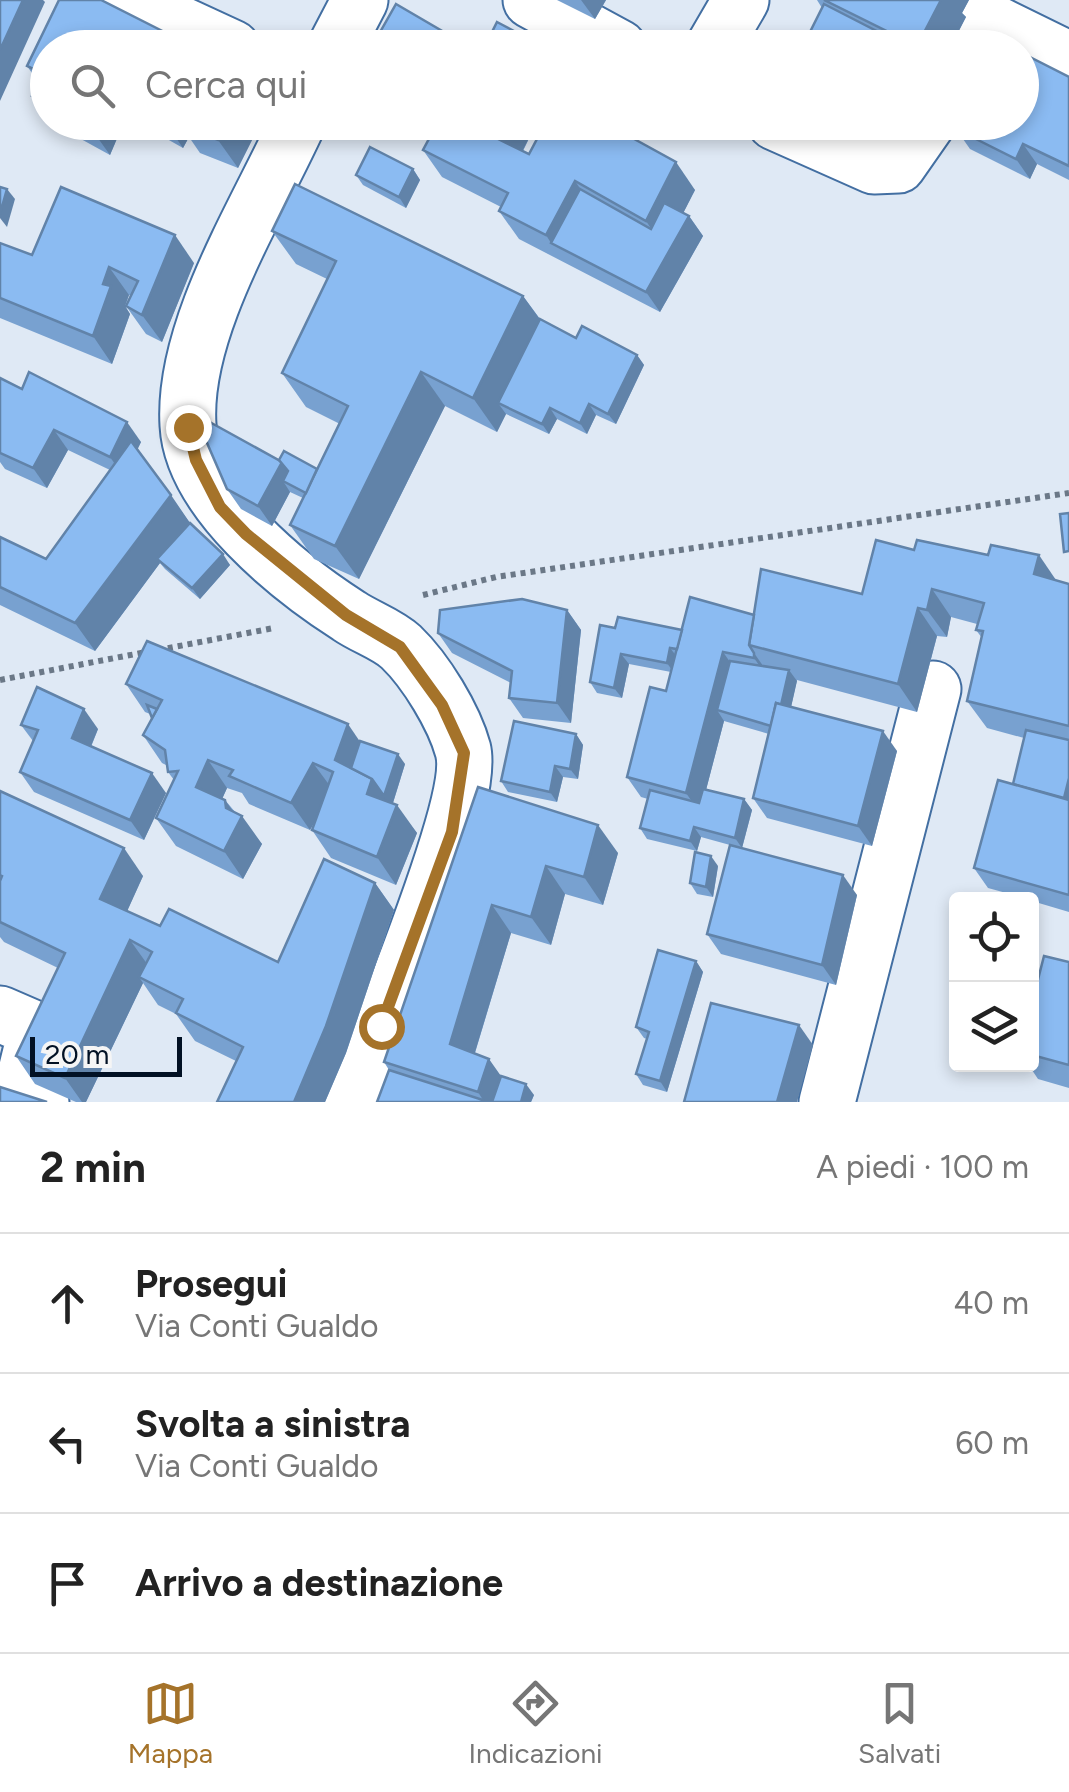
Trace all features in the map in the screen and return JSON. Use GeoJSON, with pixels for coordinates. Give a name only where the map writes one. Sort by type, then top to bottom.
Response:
{"type":"FeatureCollection","features":[{"type":"Feature","properties":{"kind":"street"},"geometry":{"type":"LineString","coordinates":[[128,0],[193,30]]}},
{"type":"Feature","properties":{"kind":"street"},"geometry":{"type":"LineString","coordinates":[[345,30],[360,0]]}},
{"type":"Feature","properties":{"kind":"street"},"geometry":{"type":"LineString","coordinates":[[531,0],[586,30]]}},
{"type":"Feature","properties":{"kind":"street"},"geometry":{"type":"LineString","coordinates":[[724,30],[741,0]]}},
{"type":"Feature","properties":{"kind":"street"},"geometry":{"type":"LineString","coordinates":[[980,30],[986,19],[1008,30]]}},
{"type":"Feature","properties":{"kind":"street"},"geometry":{"type":"LineString","coordinates":[[1039,45],[1069,60]]}},
{"type":"Feature","properties":{"kind":"street"},"geometry":{"type":"LineString","coordinates":[[290,140],[192,361],[188,427],[196,460],[220,507],[246,534],[346,615],[400,647],[442,705],[464,753],[452,832],[351,1102]]}},
{"type":"Feature","properties":{"kind":"street"},"geometry":{"type":"LineString","coordinates":[[815,140],[874,166],[898,166],[916,140]]}},
{"type":"Feature","properties":{"kind":"street"},"geometry":{"type":"LineString","coordinates":[[827,1102],[933,689]]}},
{"type":"Feature","properties":{"kind":"street"},"geometry":{"type":"LineString","coordinates":[[0,1014],[30,1027],[35,1035],[22,1088],[25,1095],[41,1102]]}},
{"type":"Feature","properties":{"kind":"path"},"geometry":{"type":"LineString","coordinates":[[0,680],[346,615],[496,576],[1069,493]]}},
{"type":"Feature","properties":{"kind":"building"},"geometry":{"type":"Polygon","coordinates":[[[0,0],[23,0],[0,50],[0,0]]]}},
{"type":"Feature","properties":{"kind":"building"},"geometry":{"type":"Polygon","coordinates":[[[59,0],[101,0],[160,30],[44,30],[59,0]]]}},
{"type":"Feature","properties":{"kind":"building"},"geometry":{"type":"Polygon","coordinates":[[[824,0],[941,0],[925,30],[885,30],[824,0]]]}},
{"type":"Feature","properties":{"kind":"building"},"geometry":{"type":"Polygon","coordinates":[[[396,4],[440,30],[381,30],[396,4]]]}},
{"type":"Feature","properties":{"kind":"building"},"geometry":{"type":"Polygon","coordinates":[[[824,4],[875,30],[811,30],[824,4]]]}},
{"type":"Feature","properties":{"kind":"building"},"geometry":{"type":"Polygon","coordinates":[[[497,22],[512,30],[493,30],[497,22]]]}},
{"type":"Feature","properties":{"kind":"building"},"geometry":{"type":"Polygon","coordinates":[[[1039,62],[1069,77],[1069,166],[1023,144],[1016,159],[978,140],[1039,140],[1039,62]]]}},
{"type":"Feature","properties":{"kind":"building"},"geometry":{"type":"Polygon","coordinates":[[[428,140],[500,140],[529,154],[536,140],[636,140],[676,162],[646,221],[575,181],[546,235],[499,211],[508,193],[423,150],[428,140]]]}},
{"type":"Feature","properties":{"kind":"building"},"geometry":{"type":"Polygon","coordinates":[[[370,147],[413,169],[399,197],[356,175],[370,147]]]}},
{"type":"Feature","properties":{"kind":"building"},"geometry":{"type":"Polygon","coordinates":[[[295,184],[523,296],[473,398],[421,372],[335,546],[290,525],[348,406],[282,373],[336,261],[272,231],[295,184]]]}},
{"type":"Feature","properties":{"kind":"building"},"geometry":{"type":"Polygon","coordinates":[[[0,187],[7,189],[0,214],[0,187]]]}},
{"type":"Feature","properties":{"kind":"building"},"geometry":{"type":"Polygon","coordinates":[[[61,187],[175,235],[142,315],[126,306],[138,281],[109,267],[103,284],[111,286],[93,336],[0,298],[0,243],[32,255],[61,187]]]}},
{"type":"Feature","properties":{"kind":"building"},"geometry":{"type":"Polygon","coordinates":[[[580,189],[651,229],[664,203],[689,216],[646,292],[551,243],[580,189]]]}},
{"type":"Feature","properties":{"kind":"building"},"geometry":{"type":"Polygon","coordinates":[[[540,319],[576,338],[582,326],[637,355],[608,414],[589,404],[580,423],[550,408],[542,424],[498,403],[540,319]]]}},
{"type":"Feature","properties":{"kind":"building"},"geometry":{"type":"Polygon","coordinates":[[[29,372],[127,422],[110,457],[54,430],[33,468],[0,453],[0,378],[22,389],[29,372]]]}},
{"type":"Feature","properties":{"kind":"building"},"geometry":{"type":"Polygon","coordinates":[[[206,420],[282,462],[258,506],[227,489],[201,429],[206,420]]]}},
{"type":"Feature","properties":{"kind":"building"},"geometry":{"type":"Polygon","coordinates":[[[131,441],[171,495],[75,623],[0,587],[0,537],[46,559],[131,441]]]}},
{"type":"Feature","properties":{"kind":"building"},"geometry":{"type":"Polygon","coordinates":[[[284,451],[317,469],[306,493],[283,481],[288,471],[279,460],[284,451]]]}},
{"type":"Feature","properties":{"kind":"building"},"geometry":{"type":"Polygon","coordinates":[[[1069,513],[1069,551],[1064,552],[1060,514],[1069,513]]]}},
{"type":"Feature","properties":{"kind":"building"},"geometry":{"type":"Polygon","coordinates":[[[190,523],[223,554],[192,588],[157,559],[190,523]]]}},
{"type":"Feature","properties":{"kind":"building"},"geometry":{"type":"Polygon","coordinates":[[[876,540],[914,550],[917,540],[988,555],[991,545],[1039,555],[1034,574],[1069,584],[1069,726],[967,701],[983,631],[976,630],[984,603],[932,589],[927,610],[918,608],[898,684],[749,645],[761,569],[862,594],[876,540]]]}},
{"type":"Feature","properties":{"kind":"building"},"geometry":{"type":"Polygon","coordinates":[[[690,597],[754,615],[749,645],[754,658],[723,652],[686,793],[627,777],[650,687],[666,691],[690,597]]]}},
{"type":"Feature","properties":{"kind":"building"},"geometry":{"type":"Polygon","coordinates":[[[522,599],[567,610],[557,703],[509,698],[512,671],[438,633],[440,610],[522,599]]]}},
{"type":"Feature","properties":{"kind":"building"},"geometry":{"type":"Polygon","coordinates":[[[618,617],[682,630],[677,649],[670,648],[667,663],[621,654],[614,688],[590,682],[600,625],[615,628],[618,617]]]}},
{"type":"Feature","properties":{"kind":"building"},"geometry":{"type":"Polygon","coordinates":[[[147,641],[348,724],[335,760],[372,779],[367,794],[397,805],[377,857],[312,830],[333,772],[313,763],[291,803],[229,776],[233,770],[208,760],[196,787],[225,800],[226,808],[242,816],[224,851],[156,818],[178,771],[168,772],[165,750],[143,735],[162,700],[126,684],[147,641]]]}},
{"type":"Feature","properties":{"kind":"building"},"geometry":{"type":"Polygon","coordinates":[[[730,661],[789,670],[781,705],[776,703],[771,726],[717,710],[730,661]]]}},
{"type":"Feature","properties":{"kind":"building"},"geometry":{"type":"Polygon","coordinates":[[[37,687],[84,709],[72,738],[152,773],[130,820],[20,772],[38,730],[21,725],[37,687]]]}},
{"type":"Feature","properties":{"kind":"building"},"geometry":{"type":"Polygon","coordinates":[[[776,703],[883,731],[858,826],[753,798],[776,703]]]}},
{"type":"Feature","properties":{"kind":"building"},"geometry":{"type":"Polygon","coordinates":[[[514,721],[576,734],[570,769],[555,766],[550,792],[501,781],[514,721]]]}},
{"type":"Feature","properties":{"kind":"building"},"geometry":{"type":"Polygon","coordinates":[[[1026,730],[1069,740],[1069,778],[1064,798],[1013,784],[1026,730]]]}},
{"type":"Feature","properties":{"kind":"building"},"geometry":{"type":"Polygon","coordinates":[[[360,741],[398,754],[384,796],[372,779],[351,768],[360,741]]]}},
{"type":"Feature","properties":{"kind":"building"},"geometry":{"type":"Polygon","coordinates":[[[998,780],[1069,800],[1069,895],[974,868],[998,780]]]}},
{"type":"Feature","properties":{"kind":"building"},"geometry":{"type":"Polygon","coordinates":[[[478,787],[598,825],[584,877],[546,866],[531,917],[492,905],[450,1044],[489,1059],[478,1092],[384,1062],[478,787]]]}},
{"type":"Feature","properties":{"kind":"building"},"geometry":{"type":"Polygon","coordinates":[[[703,789],[744,799],[735,838],[694,827],[690,841],[640,828],[650,790],[699,803],[703,789]]]}},
{"type":"Feature","properties":{"kind":"building"},"geometry":{"type":"Polygon","coordinates":[[[0,791],[124,848],[100,899],[160,926],[169,909],[278,962],[324,859],[375,883],[326,1026],[294,1102],[217,1102],[243,1047],[176,1013],[183,999],[139,977],[152,952],[130,940],[65,1078],[16,1056],[65,953],[0,922],[0,791]]]}},
{"type":"Feature","properties":{"kind":"building"},"geometry":{"type":"Polygon","coordinates":[[[730,845],[843,875],[822,965],[707,934],[730,845]]]}},
{"type":"Feature","properties":{"kind":"building"},"geometry":{"type":"Polygon","coordinates":[[[695,852],[711,856],[706,887],[690,883],[695,852]]]}},
{"type":"Feature","properties":{"kind":"building"},"geometry":{"type":"Polygon","coordinates":[[[658,950],[696,961],[660,1081],[636,1074],[649,1032],[636,1027],[658,950]]]}},
{"type":"Feature","properties":{"kind":"building"},"geometry":{"type":"Polygon","coordinates":[[[1044,956],[1069,962],[1069,1065],[1039,1057],[1039,976],[1044,956]]]}},
{"type":"Feature","properties":{"kind":"building"},"geometry":{"type":"Polygon","coordinates":[[[711,1003],[799,1025],[777,1102],[684,1102],[711,1003]]]}},
{"type":"Feature","properties":{"kind":"building"},"geometry":{"type":"Polygon","coordinates":[[[389,1070],[483,1100],[377,1102],[389,1070]]]}},
{"type":"Feature","properties":{"kind":"building"},"geometry":{"type":"Polygon","coordinates":[[[501,1076],[526,1084],[521,1102],[492,1102],[501,1076]]]}},
{"type":"Feature","properties":{"kind":"building"},"geometry":{"type":"Polygon","coordinates":[[[0,1087],[47,1102],[0,1102],[0,1087]]]}},
{"type":"Feature","properties":{"kind":"route"},"geometry":{"type":"LineString","coordinates":[[188,427],[196,460],[220,507],[246,534],[346,615],[400,647],[442,705],[464,753],[452,832],[381,1026]]}}]}
